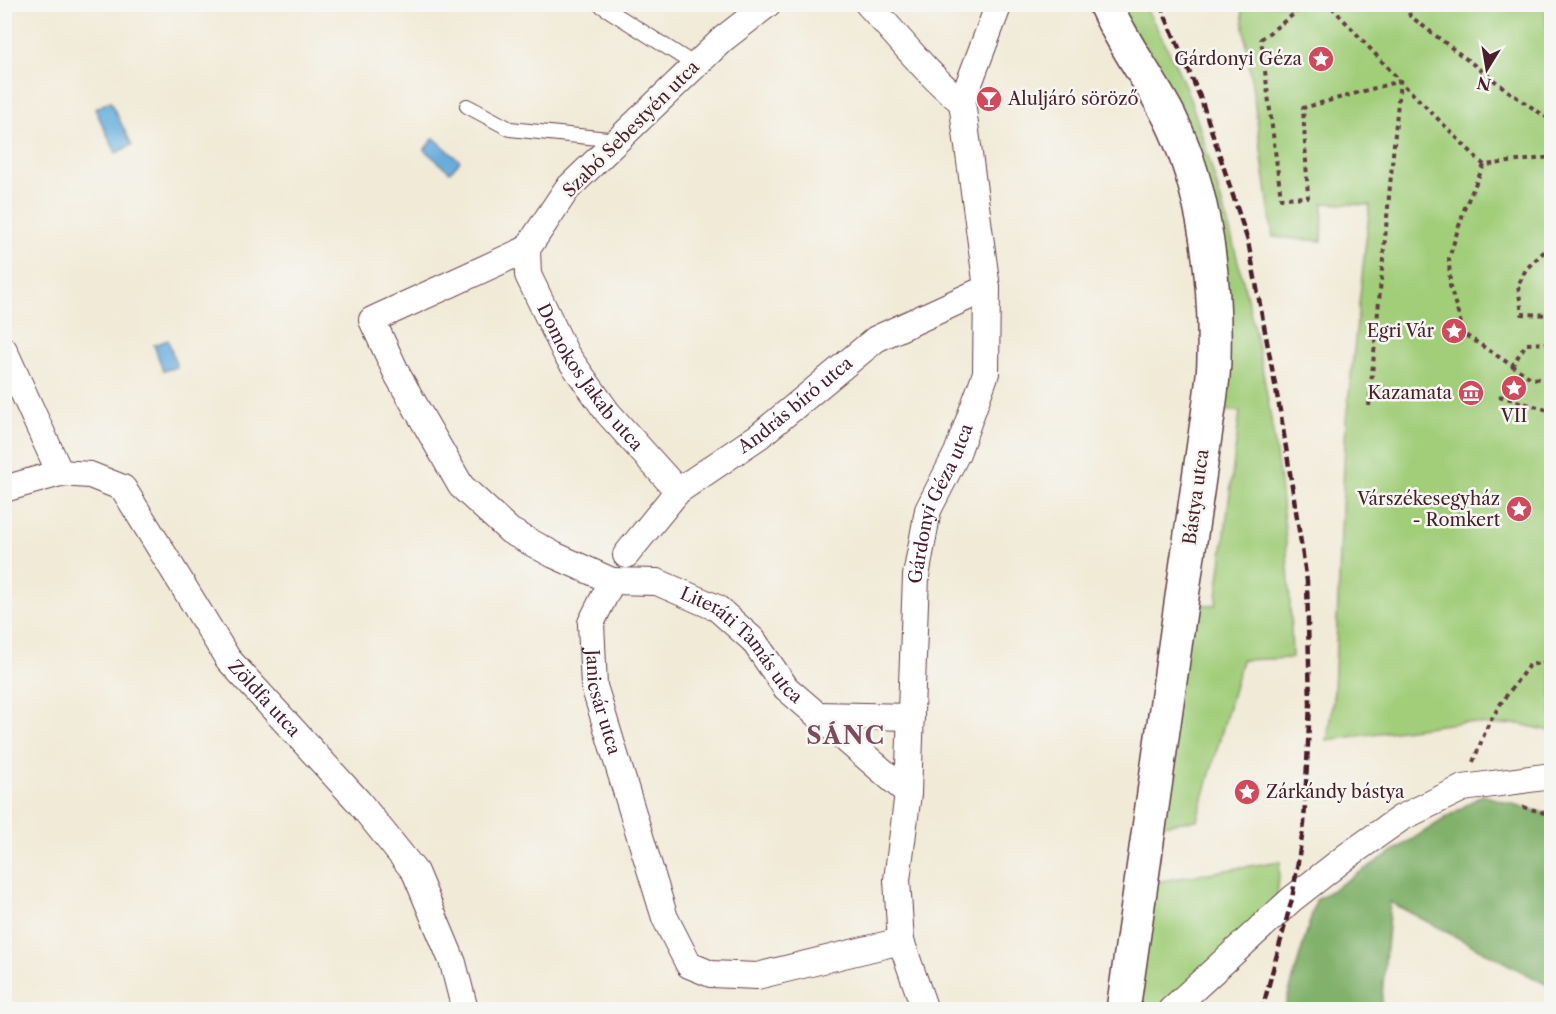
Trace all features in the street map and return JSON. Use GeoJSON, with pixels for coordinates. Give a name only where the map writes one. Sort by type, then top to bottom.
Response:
{"type":"FeatureCollection","features":[{"type":"Feature","properties":{"kind":"street","name":"Szabó Sebestyén utca"},"geometry":{"type":"LineString","coordinates":[[527,249],[567,189],[723,39],[768,4]]}},
{"type":"Feature","properties":{"kind":"street"},"geometry":{"type":"LineString","coordinates":[[868,4],[942,87],[962,102]]}},
{"type":"Feature","properties":{"kind":"street","name":"Gárdonyi Géza utca"},"geometry":{"type":"LineString","coordinates":[[925,1010],[901,941],[897,880],[908,793],[916,576],[928,510],[957,453],[986,373],[987,288],[962,102],[999,4]]}},
{"type":"Feature","properties":{"kind":"street","name":"Bástya utca"},"geometry":{"type":"LineString","coordinates":[[1105,4],[1117,30],[1145,73],[1170,118],[1192,175],[1205,228],[1213,309],[1214,360],[1123,1010]]}},
{"type":"Feature","properties":{"kind":"street"},"geometry":{"type":"LineString","coordinates":[[527,249],[372,320],[398,376],[461,486],[510,531],[554,555],[612,581]]}},
{"type":"Feature","properties":{"kind":"street","name":"Domokos Jakab utca"},"geometry":{"type":"LineString","coordinates":[[527,249],[528,274],[566,354],[608,413],[678,491]]}},
{"type":"Feature","properties":{"kind":"street","name":"András bíró utca"},"geometry":{"type":"LineString","coordinates":[[626,555],[678,491],[759,436],[876,339],[987,288]]}},
{"type":"Feature","properties":{"kind":"street"},"geometry":{"type":"LineString","coordinates":[[4,350],[60,473]]}},
{"type":"Feature","properties":{"kind":"street","name":"Zöldfa utca"},"geometry":{"type":"LineString","coordinates":[[4,489],[60,473],[90,475],[123,488],[228,659],[358,801],[415,872],[453,963],[465,1010]]}},
{"type":"Feature","properties":{"kind":"street","name":"Literáti Tamás utca"},"geometry":{"type":"LineString","coordinates":[[612,581],[657,582],[717,608],[753,640],[786,688],[908,793]]}},
{"type":"Feature","properties":{"kind":"street","name":"Janicsár utca"},"geometry":{"type":"LineString","coordinates":[[612,581],[591,623],[594,686],[665,918],[689,965],[711,974],[757,976],[901,941]]}},
{"type":"Feature","properties":{"kind":"street"},"geometry":{"type":"LineString","coordinates":[[817,715],[911,717]]}},
{"type":"Feature","properties":{"kind":"street"},"geometry":{"type":"LineString","coordinates":[[1171,1010],[1292,899],[1401,818],[1463,788],[1551,776]]}},
{"type":"Feature","properties":{"kind":"lane"},"geometry":{"type":"LineString","coordinates":[[599,4],[695,65]]}},
{"type":"Feature","properties":{"kind":"lane"},"geometry":{"type":"LineString","coordinates":[[467,106],[510,129],[618,140]]}},
{"type":"Feature","properties":{"kind":"path"},"geometry":{"type":"LineString","coordinates":[[1307,4],[1261,39],[1281,198],[1308,197],[1303,108],[1400,81]]}},
{"type":"Feature","properties":{"kind":"path"},"geometry":{"type":"LineString","coordinates":[[1329,4],[1400,81],[1484,165]]}},
{"type":"Feature","properties":{"kind":"path"},"geometry":{"type":"LineString","coordinates":[[1407,4],[1410,15],[1512,94],[1551,121]]}},
{"type":"Feature","properties":{"kind":"path"},"geometry":{"type":"LineString","coordinates":[[1369,406],[1400,81]]}},
{"type":"Feature","properties":{"kind":"path"},"geometry":{"type":"LineString","coordinates":[[1484,165],[1551,158]]}},
{"type":"Feature","properties":{"kind":"path"},"geometry":{"type":"LineString","coordinates":[[1484,165],[1465,207],[1449,258],[1450,285],[1464,334],[1531,378],[1551,381]]}},
{"type":"Feature","properties":{"kind":"path"},"geometry":{"type":"LineString","coordinates":[[1551,248],[1548,248],[1526,269],[1518,286],[1522,314],[1551,315]]}},
{"type":"Feature","properties":{"kind":"path"},"geometry":{"type":"LineString","coordinates":[[1512,366],[1526,344],[1551,343]]}},
{"type":"Feature","properties":{"kind":"path"},"geometry":{"type":"LineString","coordinates":[[1499,396],[1551,411]]}},
{"type":"Feature","properties":{"kind":"path"},"geometry":{"type":"LineString","coordinates":[[1463,788],[1488,725],[1501,703],[1529,665],[1551,661]]}},
{"type":"Feature","properties":{"kind":"green space"},"geometry":{"type":"Polygon","coordinates":[[[1105,5],[1144,5],[1181,78],[1202,136],[1235,251],[1262,365],[1280,482],[1290,599],[1292,658],[1242,660],[1197,820],[1161,825],[1156,882],[1280,861],[1276,913],[1171,1009],[1123,1009],[1180,604],[1216,605],[1240,412],[1209,408],[1205,228],[1105,5]]]}},
{"type":"Feature","properties":{"kind":"green space","name":"Egri Vár"},"geometry":{"type":"Polygon","coordinates":[[[1241,5],[1544,5],[1552,74],[1551,731],[1519,724],[1488,725],[1463,722],[1327,740],[1334,691],[1346,421],[1370,205],[1323,203],[1322,241],[1273,237],[1241,5]]]}},
{"type":"Feature","properties":{"kind":"green space"},"geometry":{"type":"Polygon","coordinates":[[[1482,795],[1551,815],[1551,987],[1390,902],[1381,1009],[1284,1010],[1316,900],[1482,795]]]}},
{"type":"Feature","properties":{"kind":"water"},"geometry":{"type":"Polygon","coordinates":[[[110,101],[132,145],[116,153],[95,109],[110,101]]]}},
{"type":"Feature","properties":{"kind":"water"},"geometry":{"type":"Polygon","coordinates":[[[434,138],[460,161],[450,172],[424,150],[434,138]]]}},
{"type":"Feature","properties":{"kind":"water"},"geometry":{"type":"Polygon","coordinates":[[[168,340],[177,367],[163,371],[154,345],[168,340]]]}},
{"type":"Feature","properties":{"kind":"railway"},"geometry":{"type":"LineString","coordinates":[[1160,4],[1201,99],[1248,241],[1281,416],[1307,581],[1310,704],[1304,824],[1292,899],[1262,1010]]}},
{"type":"Feature","properties":{"kind":"place","name":"Gárdonyi Géza"},"geometry":{"type":"Point","coordinates":[1321,59]}},
{"type":"Feature","properties":{"kind":"place","name":"Aluljáró söröző"},"geometry":{"type":"Point","coordinates":[989,99]}},
{"type":"Feature","properties":{"kind":"place","name":"Egri Vár"},"geometry":{"type":"Point","coordinates":[1454,331]}},
{"type":"Feature","properties":{"kind":"place","name":"VII"},"geometry":{"type":"Point","coordinates":[1514,388]}},
{"type":"Feature","properties":{"kind":"place","name":"Kazamata"},"geometry":{"type":"Point","coordinates":[1471,393]}},
{"type":"Feature","properties":{"kind":"place","name":"Várszékesegyház - Romkert"},"geometry":{"type":"Point","coordinates":[1519,509]}},
{"type":"Feature","properties":{"kind":"place","name":"Zárkándy bástya"},"geometry":{"type":"Point","coordinates":[1247,792]}},
{"type":"Feature","properties":{"kind":"district","name":"SÁNC"},"geometry":{"type":"Point","coordinates":[846,735]}}]}
